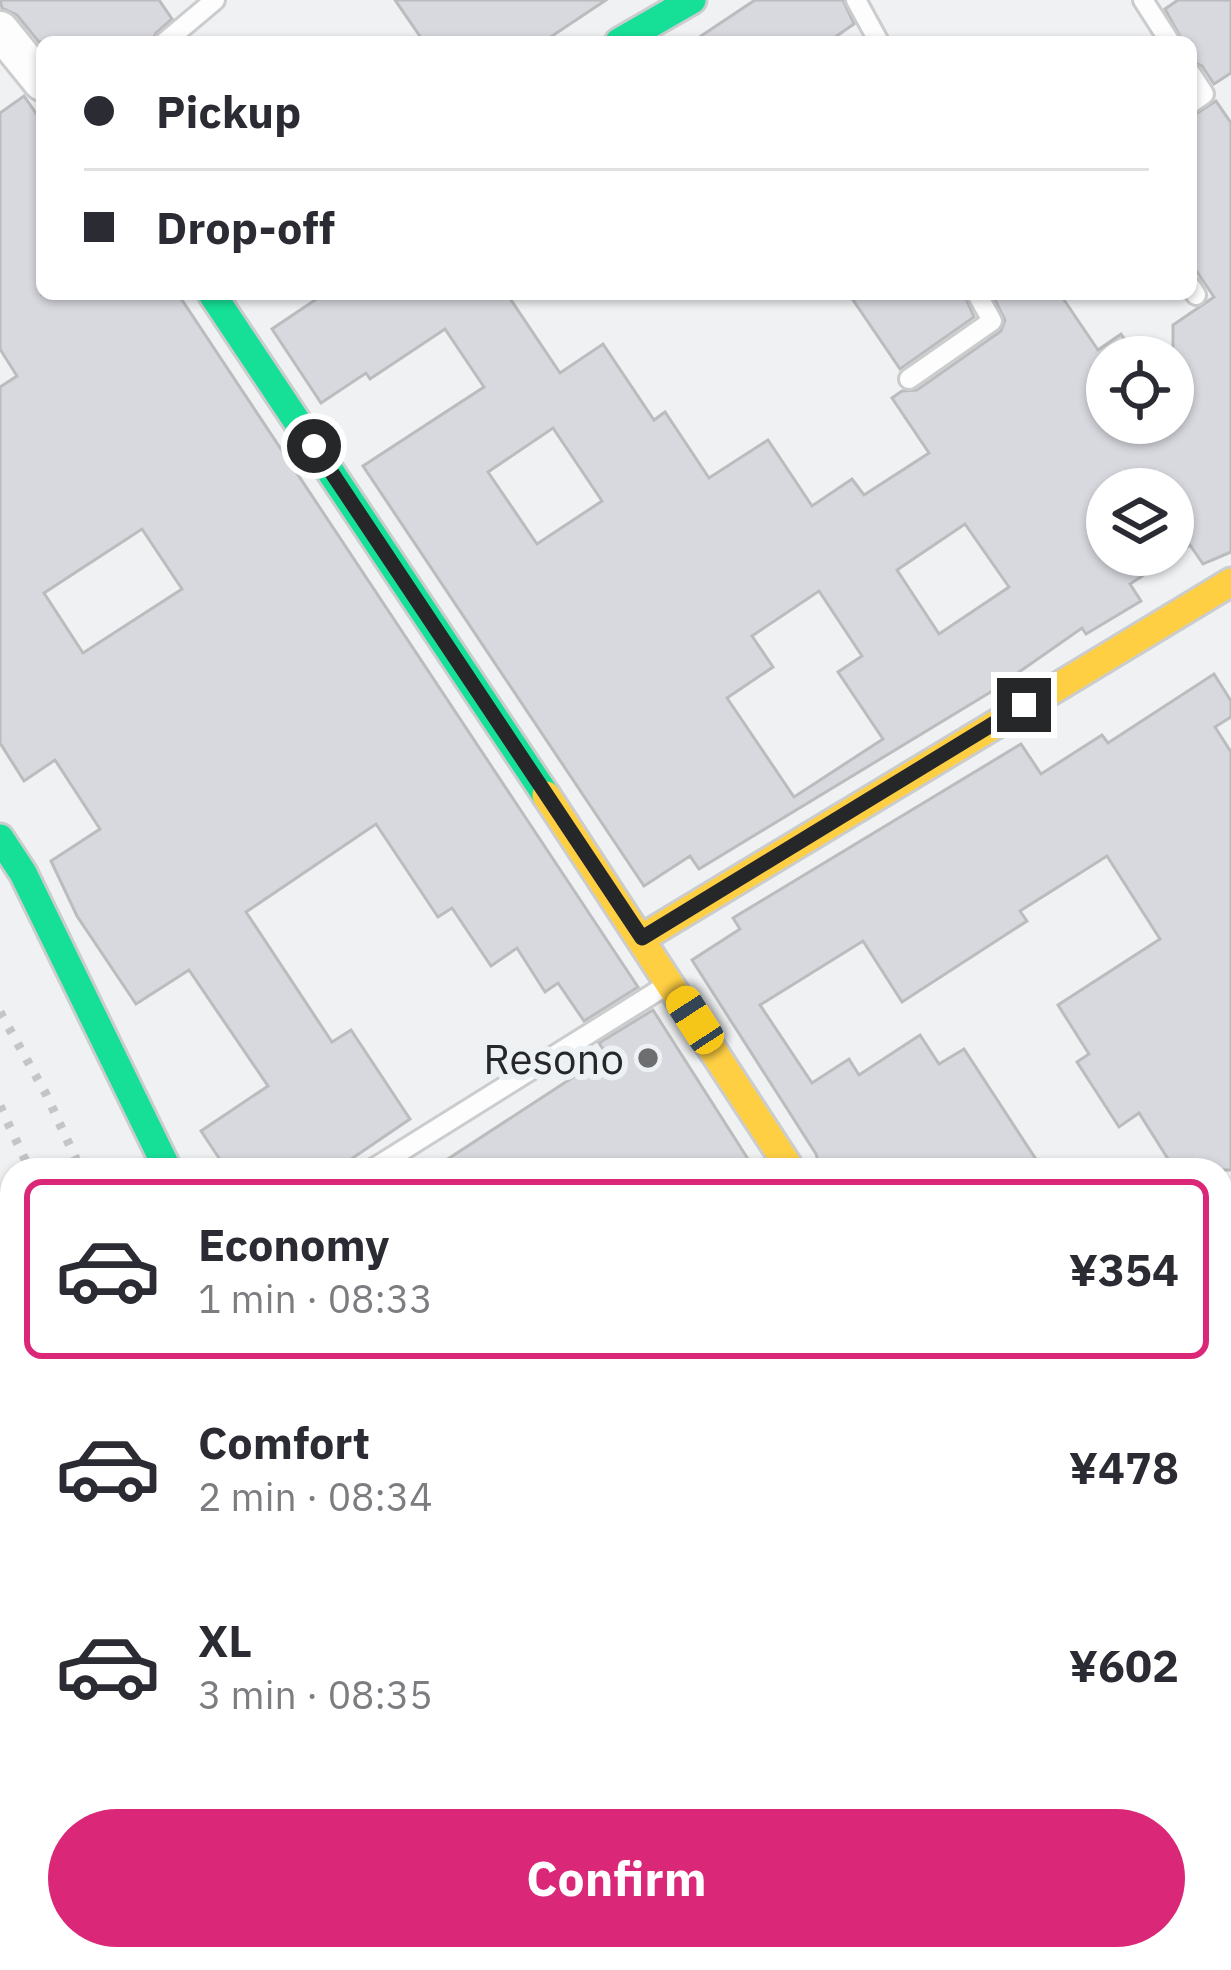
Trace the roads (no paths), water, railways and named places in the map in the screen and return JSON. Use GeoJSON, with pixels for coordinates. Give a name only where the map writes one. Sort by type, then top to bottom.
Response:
{"type":"FeatureCollection","features":[{"type":"Feature","properties":{"kind":"street"},"geometry":{"type":"LineString","coordinates":[[624,36],[644,11],[692,0]]}},
{"type":"Feature","properties":{"kind":"street"},"geometry":{"type":"LineString","coordinates":[[0,30],[36,75]]}},
{"type":"Feature","properties":{"kind":"street"},"geometry":{"type":"LineString","coordinates":[[216,300],[783,1158]]}},
{"type":"Feature","properties":{"kind":"street"},"geometry":{"type":"LineString","coordinates":[[642,938],[1231,582]]}},
{"type":"Feature","properties":{"kind":"street"},"geometry":{"type":"LineString","coordinates":[[0,838],[23,873],[162,1158]]}},
{"type":"Feature","properties":{"kind":"lane"},"geometry":{"type":"LineString","coordinates":[[172,36],[215,0]]}},
{"type":"Feature","properties":{"kind":"lane"},"geometry":{"type":"LineString","coordinates":[[856,0],[876,36]]}},
{"type":"Feature","properties":{"kind":"lane"},"geometry":{"type":"LineString","coordinates":[[1143,0],[1166,36]]}},
{"type":"Feature","properties":{"kind":"lane"},"geometry":{"type":"LineString","coordinates":[[909,379],[992,321],[980,300]]}},
{"type":"Feature","properties":{"kind":"lane"},"geometry":{"type":"LineString","coordinates":[[390,1158],[671,983]]}},
{"type":"Feature","properties":{"kind":"railway"},"geometry":{"type":"LineString","coordinates":[[0,1012],[75,1158]]}},
{"type":"Feature","properties":{"kind":"railway"},"geometry":{"type":"LineString","coordinates":[[0,1106],[24,1158]]}},
{"type":"Feature","properties":{"kind":"place","name":"Resono"},"geometry":{"type":"Point","coordinates":[648,1058]}}]}
